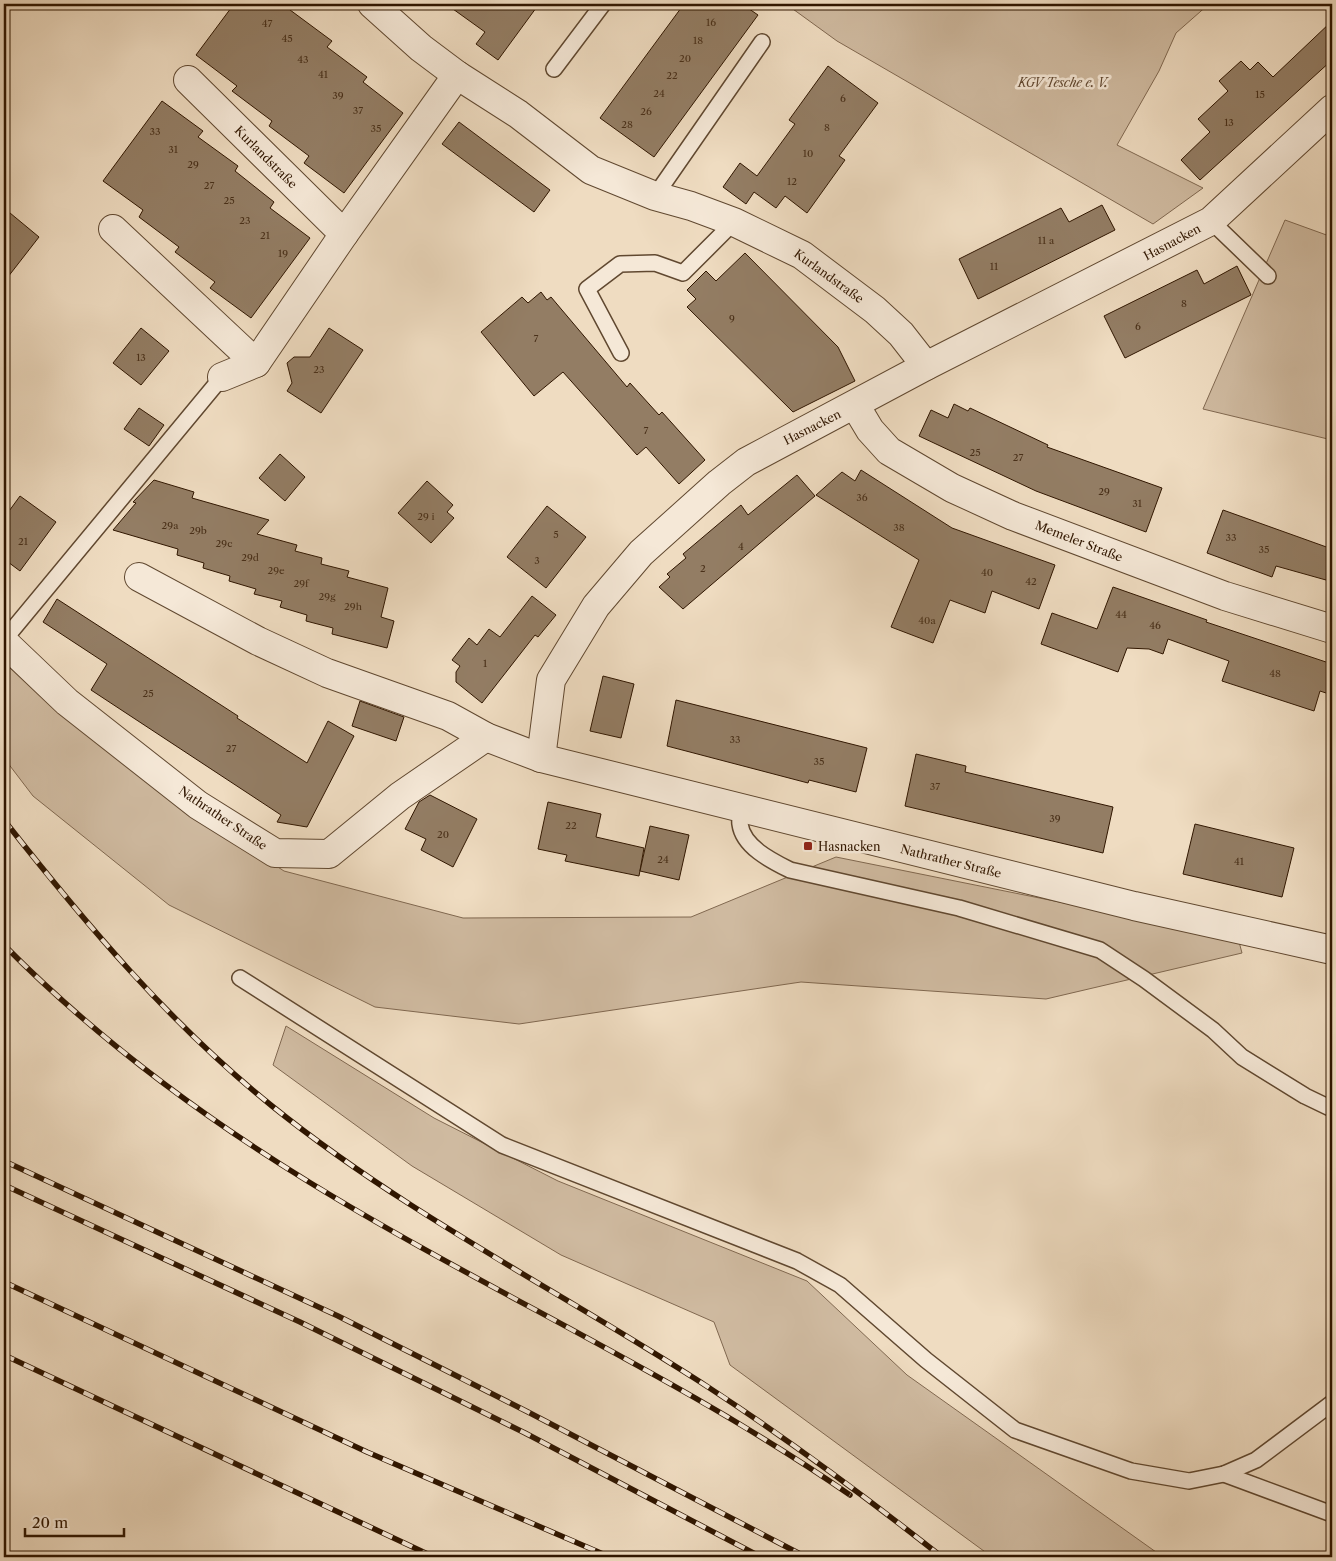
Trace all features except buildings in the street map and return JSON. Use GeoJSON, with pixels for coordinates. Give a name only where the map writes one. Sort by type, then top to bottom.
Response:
{"type":"FeatureCollection","features":[{"type":"Feature","properties":{"kind":"street","name":"Kurlandstraße"},"geometry":{"type":"LineString","coordinates":[[372,4],[421,48],[457,75],[518,114],[591,170],[655,196],[691,206],[734,222],[802,255],[875,310],[901,334],[926,366]]}},
{"type":"Feature","properties":{"kind":"street"},"geometry":{"type":"LineString","coordinates":[[222,377],[256,363],[344,234],[457,75]]}},
{"type":"Feature","properties":{"kind":"street","name":"Kurlandstraße"},"geometry":{"type":"LineString","coordinates":[[188,80],[344,234]]}},
{"type":"Feature","properties":{"kind":"street","name":"Hasnacken"},"geometry":{"type":"LineString","coordinates":[[541,758],[551,680],[596,606],[642,553],[719,483],[746,462],[926,366],[1211,221],[1332,110]]}},
{"type":"Feature","properties":{"kind":"street"},"geometry":{"type":"LineString","coordinates":[[113,229],[256,363]]}},
{"type":"Feature","properties":{"kind":"street","name":"Memeler Straße"},"geometry":{"type":"LineString","coordinates":[[855,405],[870,430],[889,451],[952,488],[1013,516],[1225,596],[1332,629]]}},
{"type":"Feature","properties":{"kind":"street","name":"Nathrather Straße"},"geometry":{"type":"LineString","coordinates":[[139,577],[258,641],[309,665],[448,716],[486,737],[541,758],[1134,906],[1332,950]]}},
{"type":"Feature","properties":{"kind":"street","name":"Nathrather Straße"},"geometry":{"type":"LineString","coordinates":[[4,641],[67,702],[190,799],[275,853],[329,854],[400,796],[486,737]]}},
{"type":"Feature","properties":{"kind":"lane"},"geometry":{"type":"LineString","coordinates":[[554,69],[602,4]]}},
{"type":"Feature","properties":{"kind":"lane"},"geometry":{"type":"LineString","coordinates":[[655,196],[762,42]]}},
{"type":"Feature","properties":{"kind":"lane","name":"Hasnacken"},"geometry":{"type":"LineString","coordinates":[[1211,221],[1268,276]]}},
{"type":"Feature","properties":{"kind":"lane"},"geometry":{"type":"LineString","coordinates":[[621,353],[587,289],[620,264],[655,263],[683,272],[734,222]]}},
{"type":"Feature","properties":{"kind":"lane","name":"Nathrather Straße"},"geometry":{"type":"LineString","coordinates":[[4,641],[222,377]]}},
{"type":"Feature","properties":{"kind":"lane"},"geometry":{"type":"LineString","coordinates":[[742,808],[740,824],[750,844],[766,858],[790,870],[960,908],[1100,950],[1144,979],[1213,1030],[1242,1058],[1332,1110]]}},
{"type":"Feature","properties":{"kind":"lane"},"geometry":{"type":"LineString","coordinates":[[240,978],[502,1145],[797,1261],[840,1285],[926,1360],[1015,1430],[1131,1471],[1189,1481],[1224,1474],[1256,1460],[1332,1403]]}},
{"type":"Feature","properties":{"kind":"lane"},"geometry":{"type":"LineString","coordinates":[[1224,1474],[1332,1514]]}},
{"type":"Feature","properties":{"kind":"green space","name":"KGV Tesche e. V."},"geometry":{"type":"Polygon","coordinates":[[[786,4],[1209,4],[1176,33],[1159,71],[1117,145],[1203,188],[1153,224],[837,41],[786,4]]]}},
{"type":"Feature","properties":{"kind":"green space"},"geometry":{"type":"Polygon","coordinates":[[[1285,220],[1332,237],[1332,440],[1203,409],[1285,220]]]}},
{"type":"Feature","properties":{"kind":"green space"},"geometry":{"type":"Polygon","coordinates":[[[4,663],[191,811],[284,871],[463,918],[691,917],[836,857],[1238,938],[1242,953],[1046,999],[801,982],[519,1024],[375,1007],[169,905],[33,796],[4,758],[4,663]]]}},
{"type":"Feature","properties":{"kind":"green space"},"geometry":{"type":"Polygon","coordinates":[[[286,1026],[434,1118],[558,1181],[807,1281],[907,1375],[1163,1557],[992,1557],[730,1365],[714,1322],[561,1255],[412,1166],[273,1065],[286,1026]]]}},
{"type":"Feature","properties":{"kind":"railway"},"geometry":{"type":"LineString","coordinates":[[4,820],[97,934],[163,1006],[198,1041],[272,1106],[323,1145],[431,1218],[653,1352],[768,1427],[827,1469],[942,1557]]}},
{"type":"Feature","properties":{"kind":"railway"},"geometry":{"type":"LineString","coordinates":[[4,945],[38,979],[111,1042],[188,1102],[228,1130],[376,1222],[718,1411],[850,1495]]}},
{"type":"Feature","properties":{"kind":"railway"},"geometry":{"type":"LineString","coordinates":[[4,1161],[338,1316],[528,1412],[806,1557]]}},
{"type":"Feature","properties":{"kind":"railway"},"geometry":{"type":"LineString","coordinates":[[4,1185],[300,1322],[525,1433],[761,1557]]}},
{"type":"Feature","properties":{"kind":"railway"},"geometry":{"type":"LineString","coordinates":[[4,1282],[367,1452],[610,1557]]}},
{"type":"Feature","properties":{"kind":"railway"},"geometry":{"type":"LineString","coordinates":[[4,1355],[434,1557]]}},
{"type":"Feature","properties":{"kind":"place","name":"Hasnacken"},"geometry":{"type":"Point","coordinates":[808,846]}}]}
